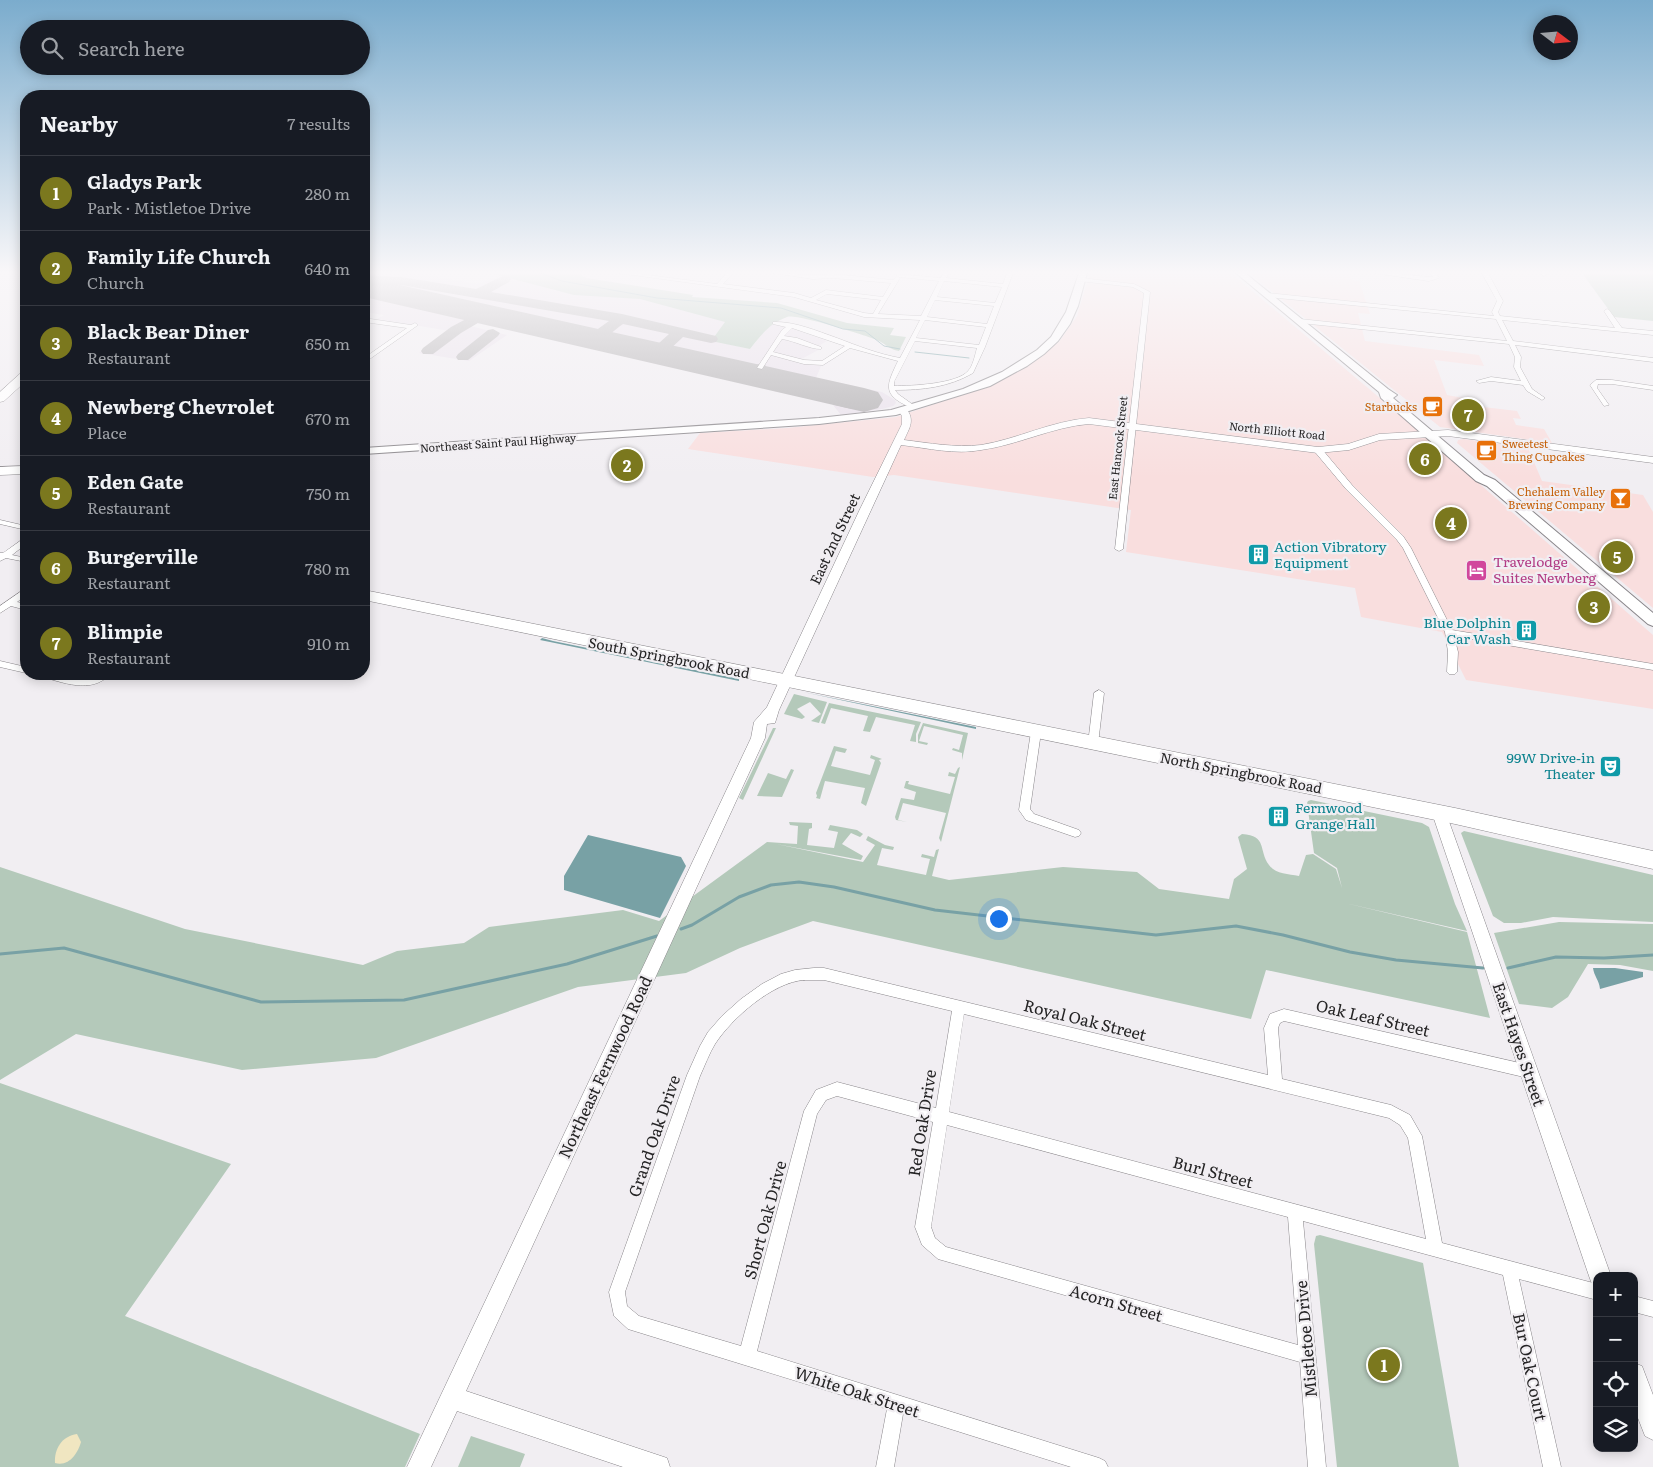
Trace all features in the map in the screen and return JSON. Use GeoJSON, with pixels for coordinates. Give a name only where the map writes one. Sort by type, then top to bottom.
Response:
{"type":"FeatureCollection","features":[{"type":"Feature","properties":{"kind":"highway"},"geometry":{"type":"LineString","coordinates":[[0,398],[20,380]]}},
{"type":"Feature","properties":{"kind":"highway"},"geometry":{"type":"LineString","coordinates":[[0,471],[20,470]]}},
{"type":"Feature","properties":{"kind":"highway","name":"South Springbrook Road"},"geometry":{"type":"LineString","coordinates":[[370,596],[974,720]]}},
{"type":"Feature","properties":{"kind":"highway","name":"North Springbrook Road"},"geometry":{"type":"LineString","coordinates":[[974,720],[1530,831],[1653,860]]}},
{"type":"Feature","properties":{"kind":"main road","name":"Northeast Saint Paul Highway"},"geometry":{"type":"LineString","coordinates":[[370,451],[790,423],[868,415],[940,399],[990,381],[1022,364],[1051,341]]}},
{"type":"Feature","properties":{"kind":"main road"},"geometry":{"type":"LineString","coordinates":[[1325,341],[1384,391],[1385,396],[1433,433],[1480,478],[1492,483],[1653,621]]}},
{"type":"Feature","properties":{"kind":"main road","name":"Northeast Saint Paul Highway"},"geometry":{"type":"LineString","coordinates":[[370,447],[632,433]]}},
{"type":"Feature","properties":{"kind":"street"},"geometry":{"type":"LineString","coordinates":[[370,357],[392,341]]}},
{"type":"Feature","properties":{"kind":"street"},"geometry":{"type":"LineString","coordinates":[[760,368],[777,341]]}},
{"type":"Feature","properties":{"kind":"street"},"geometry":{"type":"LineString","coordinates":[[802,341],[819,348]]}},
{"type":"Feature","properties":{"kind":"street"},"geometry":{"type":"LineString","coordinates":[[836,341],[880,357],[902,360]]}},
{"type":"Feature","properties":{"kind":"street"},"geometry":{"type":"LineString","coordinates":[[891,388],[912,341]]}},
{"type":"Feature","properties":{"kind":"street"},"geometry":{"type":"LineString","coordinates":[[932,341],[982,348]]}},
{"type":"Feature","properties":{"kind":"street"},"geometry":{"type":"LineString","coordinates":[[891,388],[923,387],[964,376],[974,368],[984,341]]}},
{"type":"Feature","properties":{"kind":"street","name":"East Hancock Street"},"geometry":{"type":"LineString","coordinates":[[1120,550],[1142,341]]}},
{"type":"Feature","properties":{"kind":"street"},"geometry":{"type":"LineString","coordinates":[[1490,341],[1653,360]]}},
{"type":"Feature","properties":{"kind":"street"},"geometry":{"type":"LineString","coordinates":[[1510,341],[1519,359],[1516,364],[1525,383],[1529,390],[1542,398]]}},
{"type":"Feature","properties":{"kind":"street"},"geometry":{"type":"LineString","coordinates":[[770,353],[816,364],[828,362],[849,346]]}},
{"type":"Feature","properties":{"kind":"street"},"geometry":{"type":"LineString","coordinates":[[1479,380],[1491,379],[1525,383]]}},
{"type":"Feature","properties":{"kind":"street"},"geometry":{"type":"LineString","coordinates":[[1606,405],[1594,388],[1596,382],[1612,382],[1653,388]]}},
{"type":"Feature","properties":{"kind":"street"},"geometry":{"type":"LineString","coordinates":[[891,388],[906,408]]}},
{"type":"Feature","properties":{"kind":"street","name":"East 2nd Street"},"geometry":{"type":"LineString","coordinates":[[786,682],[865,509],[899,442],[908,419],[906,408]]}},
{"type":"Feature","properties":{"kind":"street","name":"North Elliott Road"},"geometry":{"type":"LineString","coordinates":[[899,442],[940,448],[972,449],[1001,444],[1046,428],[1078,421],[1132,426],[1318,450],[1349,447],[1379,436],[1433,433],[1653,460]]}},
{"type":"Feature","properties":{"kind":"street"},"geometry":{"type":"LineString","coordinates":[[1318,450],[1349,487],[1400,538],[1411,556],[1449,632],[1453,652],[1452,672]]}},
{"type":"Feature","properties":{"kind":"street"},"geometry":{"type":"LineString","coordinates":[[0,522],[20,527]]}},
{"type":"Feature","properties":{"kind":"street"},"geometry":{"type":"LineString","coordinates":[[2,556],[20,545]]}},
{"type":"Feature","properties":{"kind":"street"},"geometry":{"type":"LineString","coordinates":[[2,556],[20,559]]}},
{"type":"Feature","properties":{"kind":"street"},"geometry":{"type":"LineString","coordinates":[[0,610],[20,596]]}},
{"type":"Feature","properties":{"kind":"street"},"geometry":{"type":"LineString","coordinates":[[10,604],[20,606]]}},
{"type":"Feature","properties":{"kind":"street"},"geometry":{"type":"LineString","coordinates":[[1449,632],[1653,667]]}},
{"type":"Feature","properties":{"kind":"street"},"geometry":{"type":"LineString","coordinates":[[0,664],[20,669]]}},
{"type":"Feature","properties":{"kind":"street"},"geometry":{"type":"LineString","coordinates":[[69,680],[82,683],[91,683],[96,680]]}},
{"type":"Feature","properties":{"kind":"street","name":"Northeast Fernwood Road"},"geometry":{"type":"LineString","coordinates":[[419,1467],[758,738],[764,734],[772,717],[772,710],[786,682]]}},
{"type":"Feature","properties":{"kind":"street"},"geometry":{"type":"LineString","coordinates":[[1093,744],[1099,693]]}},
{"type":"Feature","properties":{"kind":"street"},"geometry":{"type":"LineString","coordinates":[[1036,732],[1024,810],[1030,817],[1075,833]]}},
{"type":"Feature","properties":{"kind":"street","name":"East Hayes Street"},"geometry":{"type":"LineString","coordinates":[[1439,813],[1599,1272]]}},
{"type":"Feature","properties":{"kind":"street","name":"Royal Oak Street"},"geometry":{"type":"LineString","coordinates":[[759,994],[785,978],[803,974],[824,974],[1391,1112],[1405,1120],[1415,1136],[1436,1248]]}},
{"type":"Feature","properties":{"kind":"street","name":"Grand Oak Drive"},"geometry":{"type":"LineString","coordinates":[[620,1310],[617,1292],[704,1051],[722,1026],[759,994]]}},
{"type":"Feature","properties":{"kind":"street","name":"Red Oak Drive"},"geometry":{"type":"LineString","coordinates":[[928,1242],[923,1227],[959,1008]]}},
{"type":"Feature","properties":{"kind":"street","name":"Oak Leaf Street"},"geometry":{"type":"LineString","coordinates":[[1276,1084],[1272,1028],[1275,1018],[1284,1015],[1528,1071]]}},
{"type":"Feature","properties":{"kind":"street","name":"Burl Street"},"geometry":{"type":"LineString","coordinates":[[821,1095],[837,1089],[1593,1291]]}},
{"type":"Feature","properties":{"kind":"street","name":"Short Oak Drive"},"geometry":{"type":"LineString","coordinates":[[747,1356],[811,1111],[821,1095]]}},
{"type":"Feature","properties":{"kind":"street","name":"Mistletoe Drive"},"geometry":{"type":"LineString","coordinates":[[1295,1212],[1317,1467]]}},
{"type":"Feature","properties":{"kind":"street","name":"Acorn Street"},"geometry":{"type":"LineString","coordinates":[[928,1242],[943,1254],[1307,1356]]}},
{"type":"Feature","properties":{"kind":"street","name":"Bur Oak Court"},"geometry":{"type":"LineString","coordinates":[[1509,1268],[1552,1467]]}},
{"type":"Feature","properties":{"kind":"street"},"geometry":{"type":"LineString","coordinates":[[1638,1305],[1653,1309]]}},
{"type":"Feature","properties":{"kind":"street","name":"White Oak Street"},"geometry":{"type":"LineString","coordinates":[[620,1310],[634,1323],[747,1356],[1099,1467]]}},
{"type":"Feature","properties":{"kind":"street"},"geometry":{"type":"LineString","coordinates":[[1638,1385],[1653,1428]]}},
{"type":"Feature","properties":{"kind":"street"},"geometry":{"type":"LineString","coordinates":[[452,1397],[644,1465]]}},
{"type":"Feature","properties":{"kind":"street"},"geometry":{"type":"LineString","coordinates":[[885,1467],[896,1404]]}},
{"type":"Feature","properties":{"kind":"shaded area"},"geometry":{"type":"Polygon","coordinates":[[[435,341],[498,341],[469,361],[419,353],[435,341]]]}},
{"type":"Feature","properties":{"kind":"shaded area"},"geometry":{"type":"Polygon","coordinates":[[[586,341],[717,341],[750,349],[756,341],[826,341],[820,345],[822,348],[796,362],[821,366],[816,378],[882,392],[895,400],[896,403],[893,406],[882,409],[841,415],[829,400],[818,395],[586,341]]]}},
{"type":"Feature","properties":{"kind":"shaded area"},"geometry":{"type":"Polygon","coordinates":[[[1313,341],[1412,425],[1653,635],[1653,709],[1466,680],[1442,632],[1361,617],[1355,588],[1126,552],[1131,510],[894,475],[873,477],[688,449],[700,433],[787,428],[896,417],[983,388],[1029,365],[1059,342],[1313,341]]]}},
{"type":"Feature","properties":{"kind":"shaded area"},"geometry":{"type":"Polygon","coordinates":[[[1334,341],[1369,341],[1479,355],[1484,366],[1434,360],[1447,395],[1463,398],[1466,405],[1517,411],[1521,419],[1513,418],[1516,425],[1544,429],[1552,443],[1440,427],[1334,341]]]}},
{"type":"Feature","properties":{"kind":"shaded area"},"geometry":{"type":"Polygon","coordinates":[[[1464,439],[1528,448],[1542,481],[1643,495],[1653,512],[1653,608],[1457,443],[1458,440],[1464,439]]]}},
{"type":"Feature","properties":{"kind":"green space"},"geometry":{"type":"Polygon","coordinates":[[[713,341],[756,341],[750,349],[713,341]]]}},
{"type":"Feature","properties":{"kind":"green space"},"geometry":{"type":"Polygon","coordinates":[[[880,341],[904,341],[899,351],[880,341]]]}},
{"type":"Feature","properties":{"kind":"green space"},"geometry":{"type":"Polygon","coordinates":[[[794,694],[827,702],[819,723],[811,721],[821,714],[810,702],[797,709],[805,717],[802,719],[784,714],[794,694]]]}},
{"type":"Feature","properties":{"kind":"green space"},"geometry":{"type":"Polygon","coordinates":[[[829,703],[921,722],[916,734],[916,742],[910,741],[915,725],[876,717],[870,732],[863,731],[868,716],[831,708],[825,724],[821,723],[829,703]]]}},
{"type":"Feature","properties":{"kind":"green space"},"geometry":{"type":"Polygon","coordinates":[[[923,723],[968,733],[962,760],[962,753],[952,750],[953,748],[959,750],[963,735],[924,726],[919,741],[928,743],[927,745],[918,743],[918,735],[923,723]]]}},
{"type":"Feature","properties":{"kind":"green space"},"geometry":{"type":"Polygon","coordinates":[[[773,728],[776,728],[743,800],[739,798],[773,728]]]}},
{"type":"Feature","properties":{"kind":"green space"},"geometry":{"type":"Polygon","coordinates":[[[834,746],[847,749],[845,753],[836,751],[831,766],[870,775],[875,760],[870,758],[871,755],[882,759],[879,760],[881,763],[866,806],[861,803],[865,788],[825,781],[820,799],[816,798],[816,793],[834,746]]]}},
{"type":"Feature","properties":{"kind":"green space"},"geometry":{"type":"Polygon","coordinates":[[[960,767],[941,842],[939,838],[946,813],[903,803],[898,820],[907,822],[896,820],[895,817],[901,798],[914,800],[916,792],[904,788],[906,781],[909,781],[908,784],[950,794],[955,777],[948,776],[949,772],[955,774],[960,767]]]}},
{"type":"Feature","properties":{"kind":"green space"},"geometry":{"type":"Polygon","coordinates":[[[791,769],[794,770],[782,797],[757,796],[768,773],[786,779],[791,769]]]}},
{"type":"Feature","properties":{"kind":"green space"},"geometry":{"type":"Polygon","coordinates":[[[1311,800],[1422,823],[1429,827],[1455,904],[1467,931],[1345,903],[1467,932],[1490,1018],[1266,970],[1251,1019],[813,921],[740,948],[686,973],[578,987],[376,1058],[242,1070],[76,1034],[0,1080],[0,867],[185,929],[363,965],[397,951],[464,943],[489,927],[623,910],[659,921],[767,842],[797,844],[798,826],[790,825],[789,822],[812,823],[812,828],[809,829],[807,845],[834,848],[838,832],[828,830],[830,825],[857,830],[863,834],[860,837],[851,833],[842,844],[863,856],[861,860],[776,844],[863,862],[875,845],[866,840],[868,836],[885,845],[894,847],[893,850],[882,848],[877,865],[926,875],[930,859],[921,857],[922,854],[934,857],[936,850],[939,849],[932,876],[949,880],[1063,867],[1137,872],[1159,889],[1229,899],[1234,879],[1247,869],[1238,837],[1242,834],[1256,838],[1269,865],[1282,873],[1299,876],[1306,855],[1313,854],[1336,869],[1342,888],[1337,868],[1314,853],[1307,803],[1311,800]]]}},
{"type":"Feature","properties":{"kind":"green space"},"geometry":{"type":"Polygon","coordinates":[[[1464,831],[1653,875],[1653,922],[1553,917],[1521,923],[1504,923],[1493,916],[1461,833],[1464,831]]]}},
{"type":"Feature","properties":{"kind":"green space"},"geometry":{"type":"Polygon","coordinates":[[[1559,922],[1653,924],[1653,971],[1620,965],[1588,964],[1568,997],[1552,1008],[1519,1004],[1494,933],[1559,922]]]}},
{"type":"Feature","properties":{"kind":"green space"},"geometry":{"type":"Polygon","coordinates":[[[0,1083],[231,1164],[125,1316],[420,1434],[405,1467],[0,1467],[0,1083]]]}},
{"type":"Feature","properties":{"kind":"green space"},"geometry":{"type":"Polygon","coordinates":[[[1320,1235],[1423,1263],[1459,1467],[1337,1467],[1314,1244],[1316,1236],[1320,1235]]]}},
{"type":"Feature","properties":{"kind":"green space"},"geometry":{"type":"Polygon","coordinates":[[[471,1436],[525,1454],[520,1467],[458,1467],[471,1436]]]}},
{"type":"Feature","properties":{"kind":"sand"},"geometry":{"type":"Polygon","coordinates":[[[77,1434],[81,1442],[75,1455],[65,1463],[55,1463],[56,1453],[63,1440],[77,1434]]]}},
{"type":"Feature","properties":{"kind":"water"},"geometry":{"type":"Polygon","coordinates":[[[542,638],[739,679],[739,681],[540,640],[542,638]]]}},
{"type":"Feature","properties":{"kind":"water"},"geometry":{"type":"Polygon","coordinates":[[[803,692],[976,727],[976,729],[803,692]]]}},
{"type":"Feature","properties":{"kind":"water"},"geometry":{"type":"Polygon","coordinates":[[[588,835],[681,857],[686,866],[660,918],[564,890],[564,876],[588,835]]]}},
{"type":"Feature","properties":{"kind":"water"},"geometry":{"type":"Polygon","coordinates":[[[1593,968],[1615,968],[1643,972],[1643,977],[1600,989],[1593,968]]]}},
{"type":"Feature","properties":{"kind":"waterway"},"geometry":{"type":"LineString","coordinates":[[878,341],[884,346],[900,349]]}},
{"type":"Feature","properties":{"kind":"waterway"},"geometry":{"type":"LineString","coordinates":[[915,352],[969,358]]}},
{"type":"Feature","properties":{"kind":"waterway"},"geometry":{"type":"LineString","coordinates":[[681,929],[692,925],[739,897],[771,885],[799,882],[834,887],[935,910],[1156,935],[1236,926],[1283,935],[1350,952],[1396,960],[1483,968]]}},
{"type":"Feature","properties":{"kind":"waterway"},"geometry":{"type":"LineString","coordinates":[[0,954],[64,948],[261,1002],[404,1000],[567,964],[657,936]]}},
{"type":"Feature","properties":{"kind":"waterway"},"geometry":{"type":"LineString","coordinates":[[1508,968],[1556,957],[1604,958],[1653,955]]}},
{"type":"Feature","properties":{"kind":"taxiway"},"geometry":{"type":"LineString","coordinates":[[428,351],[441,341]]}},
{"type":"Feature","properties":{"kind":"taxiway"},"geometry":{"type":"LineString","coordinates":[[463,357],[482,341]]}},
{"type":"Feature","properties":{"kind":"taxiway"},"geometry":{"type":"LineString","coordinates":[[655,353],[669,341]]}},
{"type":"Feature","properties":{"kind":"taxiway"},"geometry":{"type":"LineString","coordinates":[[753,375],[760,368]]}},
{"type":"Feature","properties":{"kind":"taxiway"},"geometry":{"type":"LineString","coordinates":[[838,394],[841,402],[862,405],[865,402],[864,400]]}},
{"type":"Feature","properties":{"kind":"runway"},"geometry":{"type":"LineString","coordinates":[[605,341],[864,400]]}},
{"type":"Feature","properties":{"kind":"place","name":"Starbucks"},"geometry":{"type":"Point","coordinates":[1433,407]}},
{"type":"Feature","properties":{"kind":"place","name":"Blimpie"},"geometry":{"type":"Point","coordinates":[1468,415]}},
{"type":"Feature","properties":{"kind":"place","name":"Sweetest Thing Cupcakes"},"geometry":{"type":"Point","coordinates":[1486,450]}},
{"type":"Feature","properties":{"kind":"place","name":"Burgerville"},"geometry":{"type":"Point","coordinates":[1425,459]}},
{"type":"Feature","properties":{"kind":"place","name":"Family Life Church"},"geometry":{"type":"Point","coordinates":[627,465]}},
{"type":"Feature","properties":{"kind":"place","name":"Chehalem Valley Brewing Company"},"geometry":{"type":"Point","coordinates":[1621,498]}},
{"type":"Feature","properties":{"kind":"place","name":"Newberg Chevrolet"},"geometry":{"type":"Point","coordinates":[1451,523]}},
{"type":"Feature","properties":{"kind":"place","name":"Action Vibratory Equipment"},"geometry":{"type":"Point","coordinates":[1258,555]}},
{"type":"Feature","properties":{"kind":"place","name":"Eden Gate"},"geometry":{"type":"Point","coordinates":[1617,557]}},
{"type":"Feature","properties":{"kind":"place","name":"Travelodge Suites Newberg"},"geometry":{"type":"Point","coordinates":[1477,570]}},
{"type":"Feature","properties":{"kind":"place","name":"Black Bear Diner"},"geometry":{"type":"Point","coordinates":[1594,607]}},
{"type":"Feature","properties":{"kind":"place","name":"Blue Dolphin Car Wash"},"geometry":{"type":"Point","coordinates":[1527,631]}},
{"type":"Feature","properties":{"kind":"place","name":"99W Drive-in Theater"},"geometry":{"type":"Point","coordinates":[1611,766]}},
{"type":"Feature","properties":{"kind":"place","name":"Fernwood Grange Hall"},"geometry":{"type":"Point","coordinates":[1279,816]}},
{"type":"Feature","properties":{"kind":"place","name":"Gladys Park"},"geometry":{"type":"Point","coordinates":[1384,1365]}}]}
